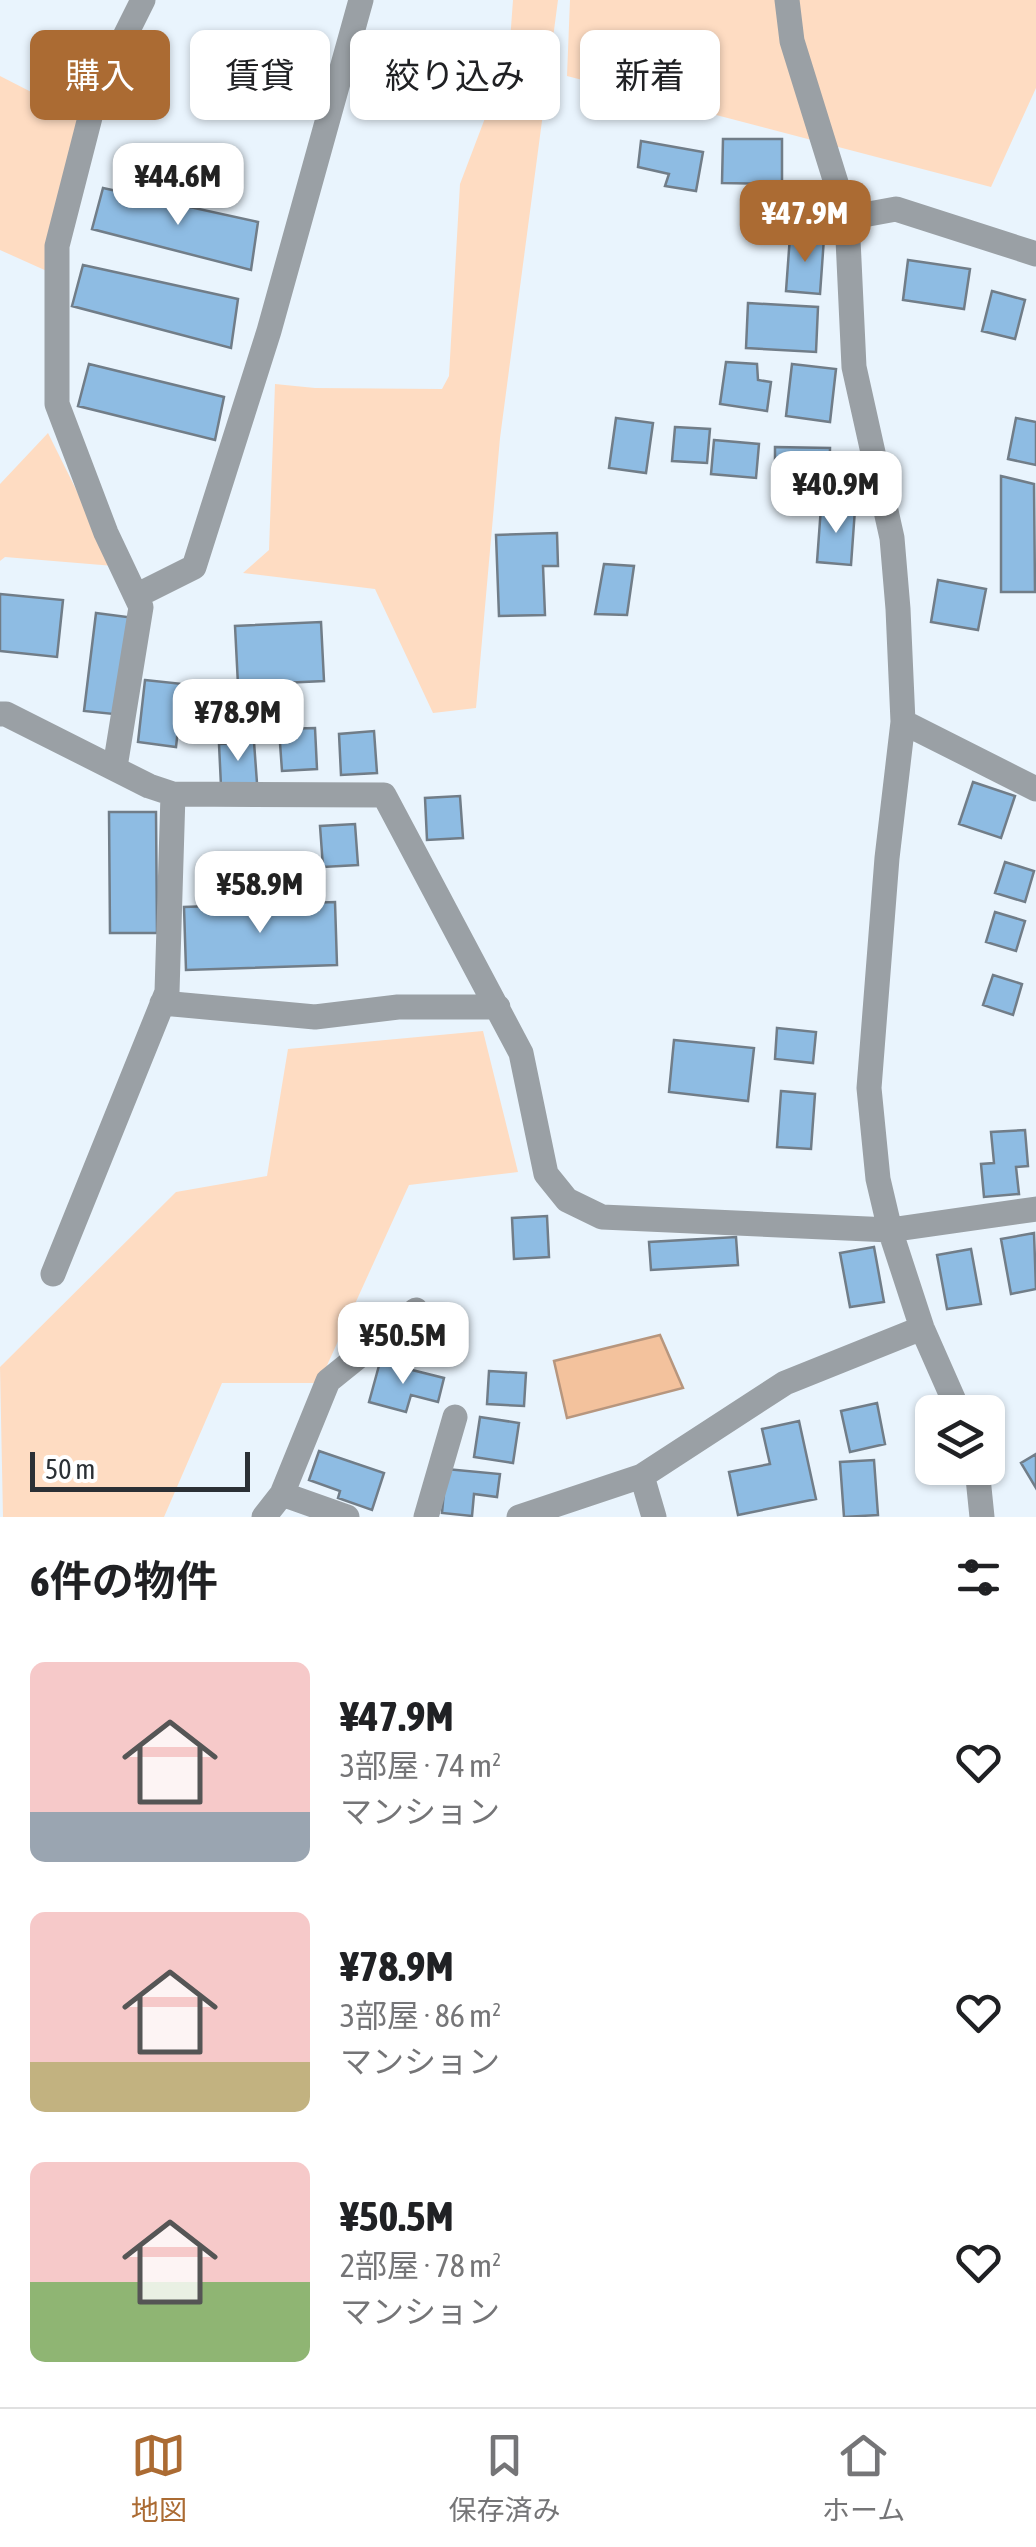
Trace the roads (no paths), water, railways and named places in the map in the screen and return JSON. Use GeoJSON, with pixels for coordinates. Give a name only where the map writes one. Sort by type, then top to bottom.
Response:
{"type":"FeatureCollection","features":[{"type":"Feature","properties":{"kind":"street"},"geometry":{"type":"LineString","coordinates":[[116,767],[141,606],[106,533],[57,404],[57,246],[96,94],[143,0]]}},
{"type":"Feature","properties":{"kind":"street"},"geometry":{"type":"LineString","coordinates":[[136,596],[194,567],[269,331],[361,0]]}},
{"type":"Feature","properties":{"kind":"street"},"geometry":{"type":"LineString","coordinates":[[787,0],[792,41],[847,218],[854,367],[892,538],[903,722],[887,858],[869,1088],[878,1179],[922,1328],[952,1395]]}},
{"type":"Feature","properties":{"kind":"street"},"geometry":{"type":"LineString","coordinates":[[847,218],[896,209],[1036,254]]}},
{"type":"Feature","properties":{"kind":"street"},"geometry":{"type":"LineString","coordinates":[[0,714],[173,794],[384,796],[520,1053],[546,1174],[567,1200],[602,1217],[890,1230],[1036,1210]]}},
{"type":"Feature","properties":{"kind":"street"},"geometry":{"type":"LineString","coordinates":[[903,722],[1036,789]]}},
{"type":"Feature","properties":{"kind":"street"},"geometry":{"type":"LineString","coordinates":[[53,1274],[167,992],[173,794]]}},
{"type":"Feature","properties":{"kind":"street"},"geometry":{"type":"LineString","coordinates":[[162,1004],[315,1017],[398,1007],[498,1008]]}},
{"type":"Feature","properties":{"kind":"street"},"geometry":{"type":"LineString","coordinates":[[264,1517],[282,1494],[328,1381],[416,1310]]}},
{"type":"Feature","properties":{"kind":"street"},"geometry":{"type":"LineString","coordinates":[[519,1517],[642,1476],[785,1384],[922,1328]]}},
{"type":"Feature","properties":{"kind":"street"},"geometry":{"type":"LineString","coordinates":[[426,1517],[455,1417]]}},
{"type":"Feature","properties":{"kind":"street"},"geometry":{"type":"LineString","coordinates":[[642,1476],[654,1517]]}},
{"type":"Feature","properties":{"kind":"street"},"geometry":{"type":"LineString","coordinates":[[979,1485],[982,1517]]}},
{"type":"Feature","properties":{"kind":"street"},"geometry":{"type":"LineString","coordinates":[[282,1494],[347,1517]]}}]}
